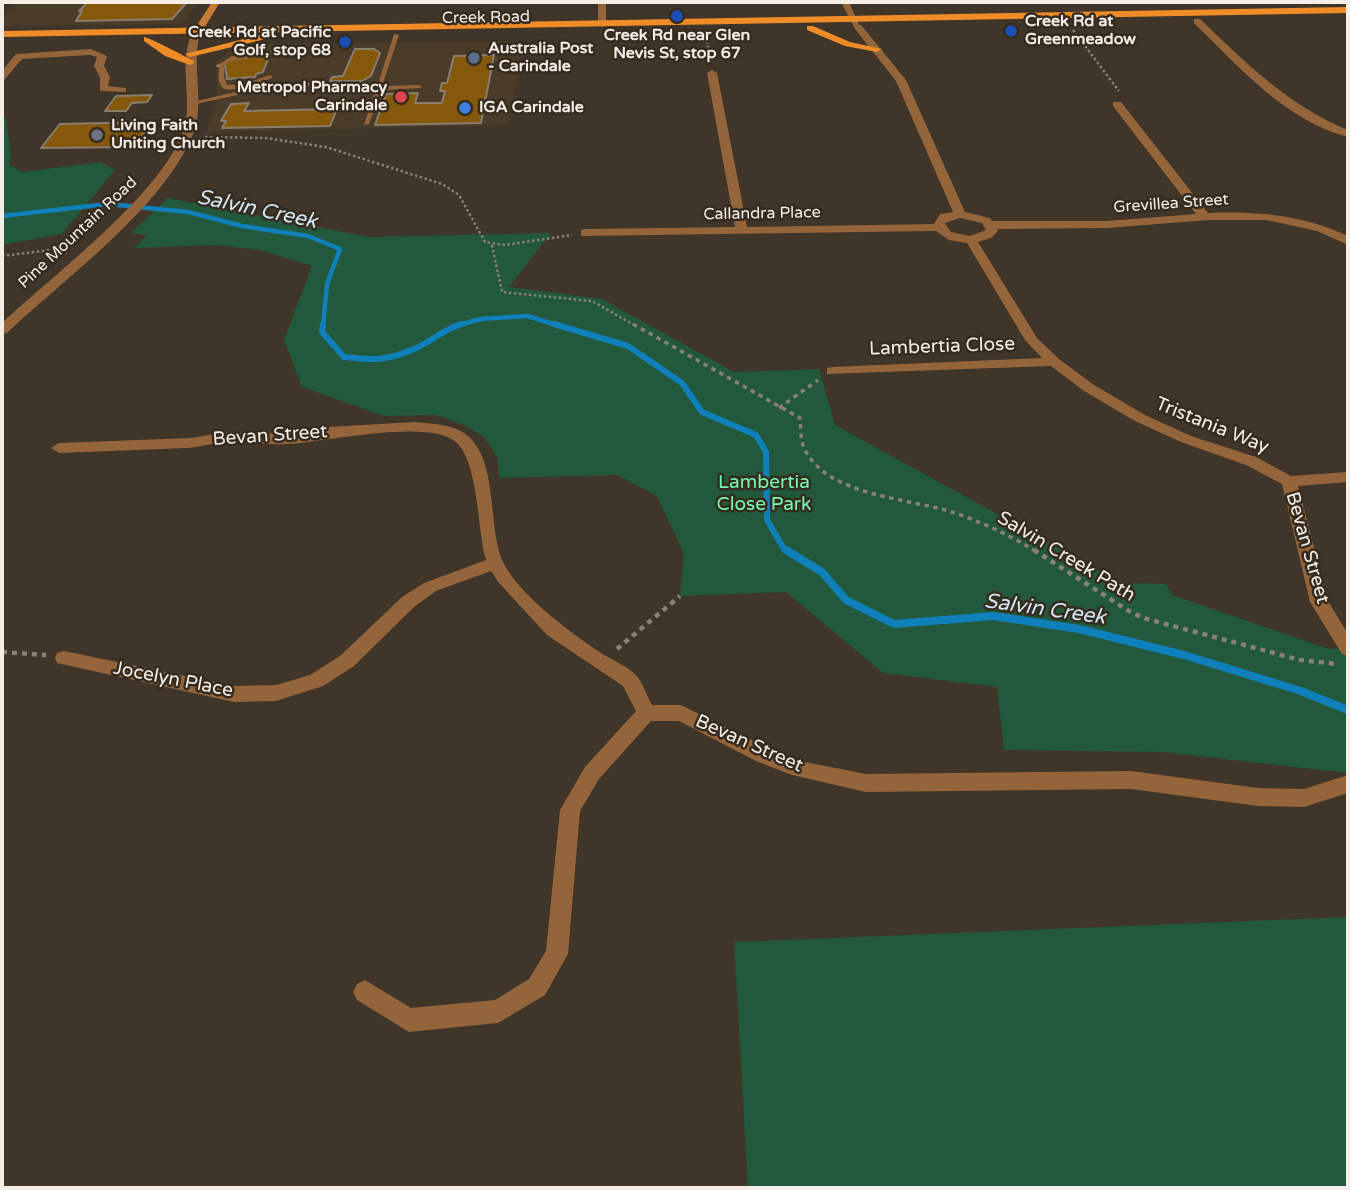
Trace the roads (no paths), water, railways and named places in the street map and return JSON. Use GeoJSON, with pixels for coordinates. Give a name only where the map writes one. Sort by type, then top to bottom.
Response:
{"type":"FeatureCollection","features":[{"type":"Feature","properties":{"kind":"main road","name":"Pine Mountain Road"},"geometry":{"type":"LineString","coordinates":[[195,34],[216,2]]}},
{"type":"Feature","properties":{"kind":"main road","name":"Creek Road"},"geometry":{"type":"LineString","coordinates":[[2,42],[146,39],[195,34],[263,37],[810,28],[855,23],[1348,10]]}},
{"type":"Feature","properties":{"kind":"main road","name":"Creek Road"},"geometry":{"type":"LineString","coordinates":[[2,34],[195,34],[602,24],[1348,19]]}},
{"type":"Feature","properties":{"kind":"main road"},"geometry":{"type":"LineString","coordinates":[[810,28],[848,44],[877,49]]}},
{"type":"Feature","properties":{"kind":"main road"},"geometry":{"type":"LineString","coordinates":[[146,39],[167,54],[190,58],[263,37]]}},
{"type":"Feature","properties":{"kind":"street"},"geometry":{"type":"LineString","coordinates":[[602,2],[602,24]]}},
{"type":"Feature","properties":{"kind":"street"},"geometry":{"type":"LineString","coordinates":[[845,2],[855,23],[901,80],[960,214],[943,218],[939,227],[951,236],[971,240],[988,235],[992,231],[991,225]]}},
{"type":"Feature","properties":{"kind":"street"},"geometry":{"type":"LineString","coordinates":[[1197,22],[1275,94],[1316,120],[1348,134]]}},
{"type":"Feature","properties":{"kind":"street","name":"Pine Mountain Road"},"geometry":{"type":"LineString","coordinates":[[2,330],[156,184],[187,136],[192,120],[190,58],[195,34]]}},
{"type":"Feature","properties":{"kind":"street"},"geometry":{"type":"LineString","coordinates":[[3,94],[8,82],[3,76],[19,56],[91,52],[103,56],[99,66],[105,77],[103,89],[122,90]]}},
{"type":"Feature","properties":{"kind":"street"},"geometry":{"type":"LineString","coordinates":[[712,73],[742,230]]}},
{"type":"Feature","properties":{"kind":"street"},"geometry":{"type":"LineString","coordinates":[[1117,104],[1203,215]]}},
{"type":"Feature","properties":{"kind":"street","name":"Grevillea Street"},"geometry":{"type":"LineString","coordinates":[[960,214],[979,217],[991,225],[1124,224],[1203,215],[1268,216],[1308,224],[1348,242]]}},
{"type":"Feature","properties":{"kind":"street","name":"Callandra Place"},"geometry":{"type":"LineString","coordinates":[[585,233],[939,227]]}},
{"type":"Feature","properties":{"kind":"street","name":"Tristania Way"},"geometry":{"type":"LineString","coordinates":[[971,240],[1014,315],[1032,340],[1054,362],[1089,388],[1140,418],[1186,439],[1251,460],[1289,481]]}},
{"type":"Feature","properties":{"kind":"street","name":"Lambertia Close"},"geometry":{"type":"LineString","coordinates":[[832,371],[1054,362]]}},
{"type":"Feature","properties":{"kind":"street","name":"Bevan Street"},"geometry":{"type":"LineString","coordinates":[[59,448],[191,443],[226,437],[289,439],[328,432],[390,428],[438,429],[461,438],[473,455],[481,483],[488,540],[495,563],[505,579],[553,630],[630,681],[646,713],[681,713],[764,755],[799,769],[866,783],[1131,780],[1258,797],[1304,798],[1348,784]]}},
{"type":"Feature","properties":{"kind":"street"},"geometry":{"type":"LineString","coordinates":[[1289,481],[1348,477]]}},
{"type":"Feature","properties":{"kind":"street","name":"Bevan Street"},"geometry":{"type":"LineString","coordinates":[[1289,481],[1319,602],[1348,649]]}},
{"type":"Feature","properties":{"kind":"street","name":"Jocelyn Place"},"geometry":{"type":"LineString","coordinates":[[64,658],[234,694],[276,693],[316,681],[347,661],[408,602],[430,587],[495,563]]}},
{"type":"Feature","properties":{"kind":"street"},"geometry":{"type":"LineString","coordinates":[[365,992],[409,1020],[498,1012],[537,987],[557,954],[570,810],[592,773],[646,713]]}},
{"type":"Feature","properties":{"kind":"lane"},"geometry":{"type":"LineString","coordinates":[[366,124],[382,86],[396,35]]}},
{"type":"Feature","properties":{"kind":"lane"},"geometry":{"type":"LineString","coordinates":[[270,77],[245,86],[225,88],[221,76],[223,65],[232,58],[283,52]]}},
{"type":"Feature","properties":{"kind":"lane"},"geometry":{"type":"LineString","coordinates":[[382,86],[408,82]]}},
{"type":"Feature","properties":{"kind":"lane"},"geometry":{"type":"LineString","coordinates":[[275,85],[369,87],[342,91],[296,92],[191,103],[275,85]]}},
{"type":"Feature","properties":{"kind":"lane"},"geometry":{"type":"LineString","coordinates":[[382,86],[419,88]]}},
{"type":"Feature","properties":{"kind":"waterway","name":"Salvin Creek"},"geometry":{"type":"LineString","coordinates":[[2,216],[108,204],[188,212],[242,226],[308,236],[340,249],[327,284],[323,326]]}},
{"type":"Feature","properties":{"kind":"waterway","name":"Salvin Creek"},"geometry":{"type":"LineString","coordinates":[[461,324],[481,319],[527,316],[560,326]]}},
{"type":"Feature","properties":{"kind":"waterway","name":"Salvin Creek"},"geometry":{"type":"LineString","coordinates":[[323,324],[322,332],[344,357],[371,359],[404,353],[461,324]]}},
{"type":"Feature","properties":{"kind":"waterway","name":"Salvin Creek"},"geometry":{"type":"LineString","coordinates":[[455,326],[461,324]]}},
{"type":"Feature","properties":{"kind":"waterway","name":"Salvin Creek"},"geometry":{"type":"LineString","coordinates":[[554,324],[628,346],[682,383],[702,412],[756,435],[766,452],[767,520],[784,549],[789,552]]}},
{"type":"Feature","properties":{"kind":"waterway","name":"Salvin Creek"},"geometry":{"type":"LineString","coordinates":[[786,550],[822,572],[846,600],[894,624],[993,616],[1079,629],[1184,655],[1301,691],[1348,710]]}},
{"type":"Feature","properties":{"kind":"place","name":"Creek Rd near Glen Nevis St, stop 67"},"geometry":{"type":"Point","coordinates":[677,16]}},
{"type":"Feature","properties":{"kind":"place","name":"Creek Rd at Greenmeadow"},"geometry":{"type":"Point","coordinates":[1011,31]}},
{"type":"Feature","properties":{"kind":"place","name":"Creek Rd at Pacific Golf, stop 68"},"geometry":{"type":"Point","coordinates":[345,42]}},
{"type":"Feature","properties":{"kind":"place","name":"Australia Post - Carindale"},"geometry":{"type":"Point","coordinates":[474,58]}},
{"type":"Feature","properties":{"kind":"place","name":"Metropol Pharmacy Carindale"},"geometry":{"type":"Point","coordinates":[401,97]}},
{"type":"Feature","properties":{"kind":"place","name":"IGA Carindale"},"geometry":{"type":"Point","coordinates":[465,108]}},
{"type":"Feature","properties":{"kind":"place","name":"Living Faith Uniting Church"},"geometry":{"type":"Point","coordinates":[97,135]}},
{"type":"Feature","properties":{"kind":"park label","name":"Lambertia Close Park"},"geometry":{"type":"Point","coordinates":[764,494]}}]}
